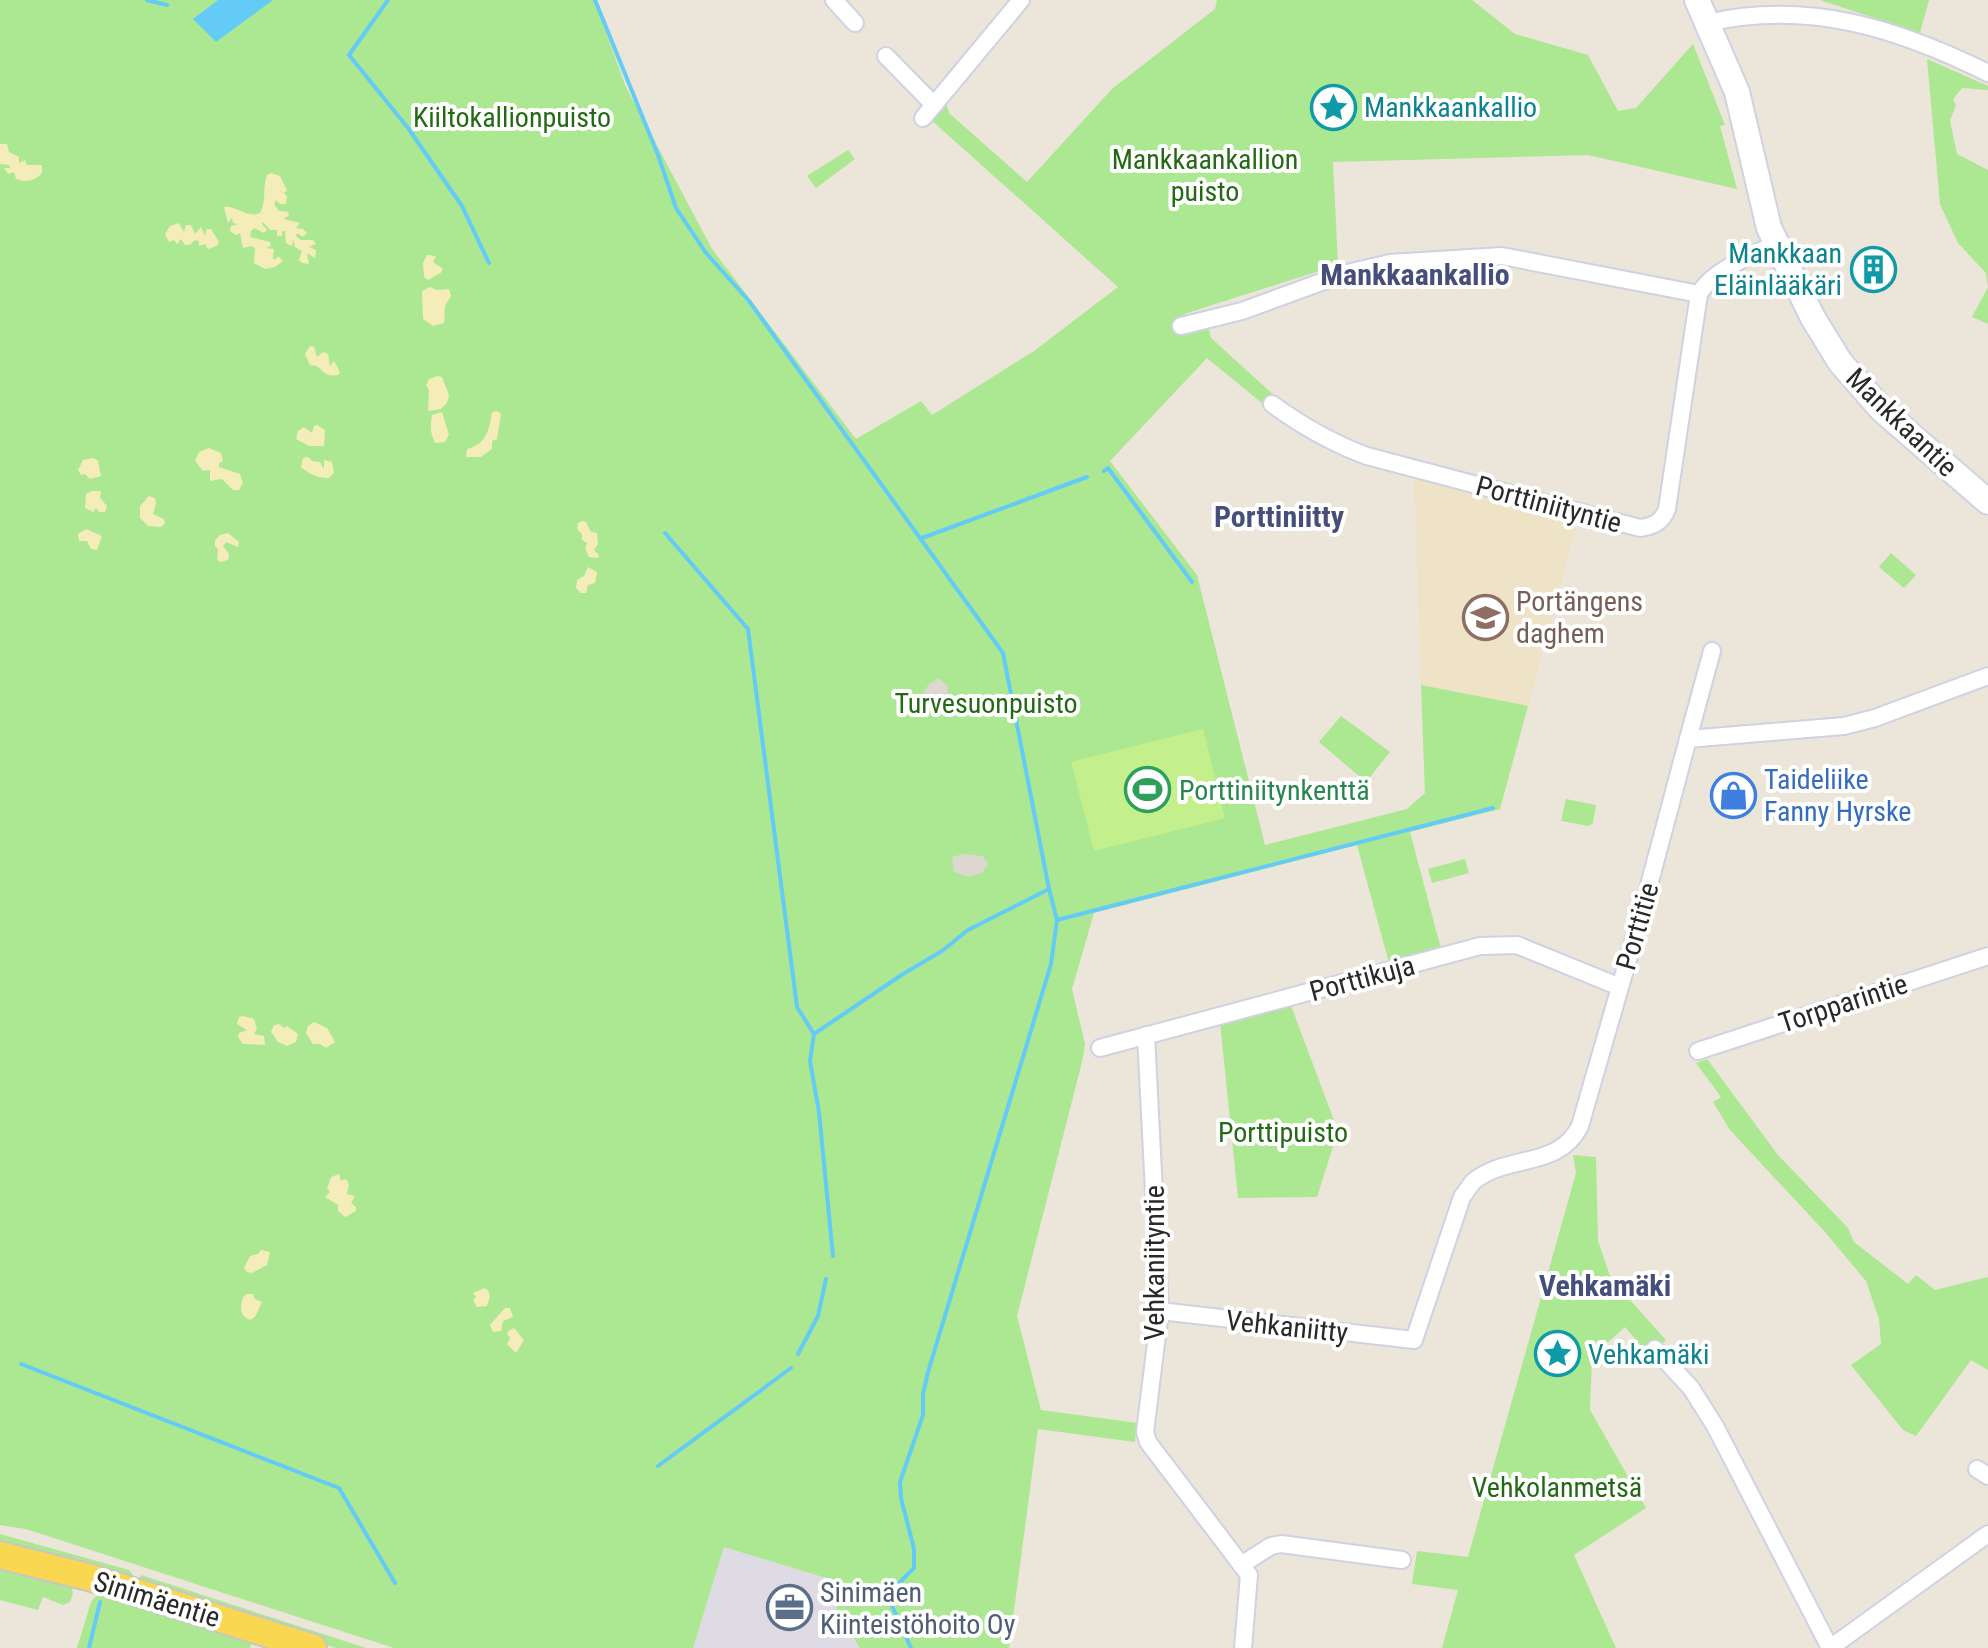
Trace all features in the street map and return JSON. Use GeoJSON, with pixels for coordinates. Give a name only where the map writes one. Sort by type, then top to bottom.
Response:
{"type":"FeatureCollection","features":[{"type":"Feature","properties":{"kind":"main road","name":"Mankkaantie"},"geometry":{"type":"LineString","coordinates":[[1680,0],[1707,23]]}},
{"type":"Feature","properties":{"kind":"main road","name":"Mankkaantie"},"geometry":{"type":"LineString","coordinates":[[1697,0],[1737,92],[1775,245],[1813,318],[1840,362],[1882,410],[1988,502]]}},
{"type":"Feature","properties":{"kind":"main road","name":"Sinimäentie"},"geometry":{"type":"LineString","coordinates":[[0,1555],[103,1581],[313,1648]]}},
{"type":"Feature","properties":{"kind":"street"},"geometry":{"type":"LineString","coordinates":[[834,0],[855,23]]}},
{"type":"Feature","properties":{"kind":"street"},"geometry":{"type":"LineString","coordinates":[[886,56],[928,112],[1021,0]]}},
{"type":"Feature","properties":{"kind":"street"},"geometry":{"type":"LineString","coordinates":[[1707,23],[1739,10],[1766,6],[1824,7],[1870,19],[1988,73]]}},
{"type":"Feature","properties":{"kind":"street"},"geometry":{"type":"LineString","coordinates":[[1181,326],[1242,311],[1343,274],[1390,263],[1502,256],[1699,294],[1711,279],[1754,253],[1775,245]]}},
{"type":"Feature","properties":{"kind":"street","name":"Porttiniityntie"},"geometry":{"type":"LineString","coordinates":[[1272,404],[1313,431],[1367,456],[1640,528],[1651,527],[1664,517],[1667,509],[1699,294]]}},
{"type":"Feature","properties":{"kind":"street","name":"Porttitie"},"geometry":{"type":"LineString","coordinates":[[1414,1340],[1448,1232],[1462,1197],[1474,1181],[1489,1173],[1561,1150],[1574,1139],[1580,1126],[1712,651]]}},
{"type":"Feature","properties":{"kind":"street"},"geometry":{"type":"LineString","coordinates":[[1688,739],[1844,726],[1875,718],[1988,676]]}},
{"type":"Feature","properties":{"kind":"street","name":"Porttikuja"},"geometry":{"type":"LineString","coordinates":[[1100,1048],[1480,946],[1517,945],[1620,987]]}},
{"type":"Feature","properties":{"kind":"street","name":"Torpparintie"},"geometry":{"type":"LineString","coordinates":[[1698,1051],[1988,956]]}},
{"type":"Feature","properties":{"kind":"street","name":"Vehkaniityntie"},"geometry":{"type":"LineString","coordinates":[[1146,1035],[1160,1311],[1145,1421],[1148,1442],[1249,1575],[1243,1648]]}},
{"type":"Feature","properties":{"kind":"street","name":"Vehkaniitty"},"geometry":{"type":"LineString","coordinates":[[1160,1311],[1414,1340]]}},
{"type":"Feature","properties":{"kind":"street"},"geometry":{"type":"LineString","coordinates":[[1655,1349],[1691,1388],[1715,1426],[1830,1648],[1988,1534]]}},
{"type":"Feature","properties":{"kind":"street"},"geometry":{"type":"LineString","coordinates":[[1241,1565],[1271,1546],[1281,1544],[1402,1560]]}},
{"type":"Feature","properties":{"kind":"shaded area","name":"Portängens daghem"},"geometry":{"type":"Polygon","coordinates":[[[1414,475],[1578,520],[1528,706],[1421,685],[1414,475]]]}},
{"type":"Feature","properties":{"kind":"shaded area"},"geometry":{"type":"Polygon","coordinates":[[[938,678],[948,686],[947,698],[938,709],[932,710],[924,705],[922,695],[929,684],[938,678]]]}},
{"type":"Feature","properties":{"kind":"shaded area"},"geometry":{"type":"Polygon","coordinates":[[[963,854],[983,856],[988,864],[982,873],[969,877],[954,872],[952,857],[963,854]]]}},
{"type":"Feature","properties":{"kind":"shaded area"},"geometry":{"type":"Polygon","coordinates":[[[724,1547],[826,1578],[839,1598],[836,1611],[860,1648],[693,1648],[724,1547]]]}},
{"type":"Feature","properties":{"kind":"green space"},"geometry":{"type":"Polygon","coordinates":[[[0,0],[594,0],[626,87],[712,249],[856,439],[921,401],[932,415],[1034,351],[1118,287],[930,119],[946,102],[949,113],[1027,182],[1112,89],[1215,9],[1217,0],[1472,0],[1515,34],[1588,55],[1618,111],[1636,108],[1693,44],[1725,125],[1720,126],[1737,189],[1588,155],[1333,162],[1338,265],[1184,314],[1208,326],[1211,338],[1277,398],[1269,409],[1207,358],[1110,461],[1197,575],[1265,845],[1407,809],[1425,793],[1421,685],[1528,706],[1500,809],[1410,832],[1441,949],[1389,963],[1357,845],[1094,913],[1072,989],[1085,1044],[1082,1062],[1017,1316],[1041,1410],[1137,1423],[1135,1442],[1038,1429],[1009,1648],[860,1648],[836,1611],[839,1598],[826,1578],[724,1547],[693,1648],[394,1648],[26,1529],[0,1525],[0,0]]]}},
{"type":"Feature","properties":{"kind":"green space"},"geometry":{"type":"Polygon","coordinates":[[[1820,0],[1929,0],[1920,33],[1820,0]]]}},
{"type":"Feature","properties":{"kind":"green space"},"geometry":{"type":"Polygon","coordinates":[[[1927,59],[1988,86],[1988,90],[1962,88],[1953,99],[1956,105],[1950,121],[1957,154],[1988,170],[1988,287],[1986,273],[1958,243],[1940,204],[1927,59]]]}},
{"type":"Feature","properties":{"kind":"green space"},"geometry":{"type":"Polygon","coordinates":[[[848,150],[855,159],[816,188],[807,176],[848,150]]]}},
{"type":"Feature","properties":{"kind":"green space"},"geometry":{"type":"Polygon","coordinates":[[[1988,287],[1988,324],[1972,317],[1988,287]]]}},
{"type":"Feature","properties":{"kind":"green space"},"geometry":{"type":"Polygon","coordinates":[[[1891,553],[1916,575],[1904,588],[1879,567],[1891,553]]]}},
{"type":"Feature","properties":{"kind":"green space"},"geometry":{"type":"Polygon","coordinates":[[[1341,716],[1390,752],[1366,782],[1319,742],[1341,716]]]}},
{"type":"Feature","properties":{"kind":"green space","name":"Porttiniitynkenttä"},"geometry":{"type":"Polygon","coordinates":[[[1203,729],[1225,818],[1094,851],[1071,762],[1203,729]]]}},
{"type":"Feature","properties":{"kind":"green space"},"geometry":{"type":"Polygon","coordinates":[[[1566,799],[1596,805],[1593,823],[1589,826],[1561,821],[1566,799]]]}},
{"type":"Feature","properties":{"kind":"green space"},"geometry":{"type":"Polygon","coordinates":[[[1465,859],[1469,873],[1432,883],[1428,869],[1465,859]]]}},
{"type":"Feature","properties":{"kind":"green space","name":"Porttipuisto"},"geometry":{"type":"Polygon","coordinates":[[[1290,1003],[1338,1131],[1317,1197],[1238,1198],[1220,1022],[1290,1003]]]}},
{"type":"Feature","properties":{"kind":"green space"},"geometry":{"type":"Polygon","coordinates":[[[1707,1059],[1778,1155],[1848,1228],[1854,1242],[1908,1284],[1916,1275],[1935,1290],[1988,1277],[1988,1370],[1971,1360],[1916,1436],[1903,1430],[1851,1365],[1881,1344],[1879,1319],[1866,1281],[1730,1130],[1713,1102],[1721,1097],[1696,1063],[1707,1059]]]}},
{"type":"Feature","properties":{"kind":"green space","name":"Vehkolanmetsä"},"geometry":{"type":"Polygon","coordinates":[[[1573,1155],[1596,1157],[1598,1241],[1611,1279],[1666,1340],[1649,1355],[1625,1327],[1592,1356],[1590,1410],[1646,1508],[1574,1555],[1616,1648],[1442,1648],[1458,1590],[1412,1584],[1417,1551],[1468,1557],[1576,1173],[1573,1155]]]}},
{"type":"Feature","properties":{"kind":"green space"},"geometry":{"type":"Polygon","coordinates":[[[0,1534],[129,1570],[133,1575],[131,1579],[0,1545],[0,1534]]]}},
{"type":"Feature","properties":{"kind":"green space"},"geometry":{"type":"Polygon","coordinates":[[[0,1566],[71,1585],[73,1593],[70,1602],[63,1605],[43,1597],[38,1610],[0,1600],[0,1566]]]}},
{"type":"Feature","properties":{"kind":"green space"},"geometry":{"type":"Polygon","coordinates":[[[141,1575],[366,1648],[336,1648],[138,1581],[141,1575]]]}},
{"type":"Feature","properties":{"kind":"green space"},"geometry":{"type":"Polygon","coordinates":[[[102,1595],[253,1640],[250,1648],[77,1648],[91,1602],[102,1595]]]}},
{"type":"Feature","properties":{"kind":"sand"},"geometry":{"type":"Polygon","coordinates":[[[0,144],[7,144],[9,152],[19,157],[19,163],[25,160],[27,165],[42,165],[42,173],[27,181],[16,179],[14,172],[8,174],[4,168],[10,168],[9,165],[0,164],[0,144]]]}},
{"type":"Feature","properties":{"kind":"sand"},"geometry":{"type":"Polygon","coordinates":[[[267,175],[280,176],[287,190],[284,193],[278,189],[287,196],[286,204],[276,200],[274,204],[279,211],[288,212],[284,219],[300,223],[296,228],[307,233],[303,237],[297,233],[296,236],[301,240],[313,240],[316,244],[309,247],[316,250],[315,258],[307,253],[309,264],[299,260],[302,251],[295,247],[293,239],[292,246],[286,243],[285,231],[282,231],[282,236],[277,236],[277,230],[270,230],[263,222],[267,230],[264,233],[254,228],[250,237],[270,242],[271,246],[266,248],[274,249],[275,260],[278,256],[283,261],[265,269],[254,263],[255,248],[243,248],[240,233],[236,235],[230,231],[231,226],[238,224],[233,223],[232,218],[228,223],[224,207],[251,214],[260,213],[267,175]]]}},
{"type":"Feature","properties":{"kind":"sand"},"geometry":{"type":"Polygon","coordinates":[[[179,223],[184,232],[186,225],[191,225],[195,234],[201,227],[205,236],[207,229],[211,229],[219,242],[217,246],[208,249],[205,244],[199,246],[199,241],[195,240],[190,245],[185,245],[181,239],[177,244],[174,240],[169,242],[165,234],[170,226],[179,223]]]}},
{"type":"Feature","properties":{"kind":"sand"},"geometry":{"type":"Polygon","coordinates":[[[427,255],[436,256],[433,262],[442,268],[442,272],[428,280],[424,277],[423,263],[427,255]]]}},
{"type":"Feature","properties":{"kind":"sand"},"geometry":{"type":"Polygon","coordinates":[[[430,287],[449,289],[451,296],[445,306],[444,323],[433,326],[423,319],[422,291],[430,287]]]}},
{"type":"Feature","properties":{"kind":"sand"},"geometry":{"type":"Polygon","coordinates":[[[310,346],[314,347],[317,357],[323,352],[328,354],[330,366],[334,361],[340,372],[338,375],[328,375],[317,366],[310,365],[305,354],[310,346]]]}},
{"type":"Feature","properties":{"kind":"sand"},"geometry":{"type":"Polygon","coordinates":[[[442,377],[449,395],[447,403],[441,409],[428,411],[429,390],[426,385],[429,379],[442,377]]]}},
{"type":"Feature","properties":{"kind":"sand"},"geometry":{"type":"Polygon","coordinates":[[[442,412],[449,435],[445,442],[435,443],[431,429],[432,415],[442,412]]]}},
{"type":"Feature","properties":{"kind":"sand"},"geometry":{"type":"Polygon","coordinates":[[[492,412],[501,414],[492,449],[481,457],[466,457],[467,449],[483,440],[492,412]]]}},
{"type":"Feature","properties":{"kind":"sand"},"geometry":{"type":"Polygon","coordinates":[[[317,425],[325,430],[324,446],[309,446],[296,439],[298,431],[304,427],[312,433],[317,425]]]}},
{"type":"Feature","properties":{"kind":"sand"},"geometry":{"type":"Polygon","coordinates":[[[209,448],[221,453],[223,461],[219,467],[240,474],[243,483],[239,490],[233,490],[222,479],[210,481],[210,470],[203,471],[195,461],[199,452],[209,448]]]}},
{"type":"Feature","properties":{"kind":"sand"},"geometry":{"type":"Polygon","coordinates":[[[94,458],[98,461],[101,476],[90,479],[85,474],[81,475],[78,470],[83,460],[94,458]]]}},
{"type":"Feature","properties":{"kind":"sand"},"geometry":{"type":"Polygon","coordinates":[[[303,458],[320,462],[324,469],[324,460],[332,462],[334,473],[325,478],[307,471],[301,467],[303,458]]]}},
{"type":"Feature","properties":{"kind":"sand"},"geometry":{"type":"Polygon","coordinates":[[[101,491],[100,498],[107,506],[105,512],[85,508],[86,494],[101,491]]]}},
{"type":"Feature","properties":{"kind":"sand"},"geometry":{"type":"Polygon","coordinates":[[[149,496],[155,498],[153,514],[164,519],[161,527],[148,526],[140,518],[140,506],[149,496]]]}},
{"type":"Feature","properties":{"kind":"sand"},"geometry":{"type":"Polygon","coordinates":[[[582,521],[586,522],[591,532],[597,533],[598,544],[594,550],[598,558],[589,557],[585,548],[587,543],[577,529],[582,521]]]}},
{"type":"Feature","properties":{"kind":"sand"},"geometry":{"type":"Polygon","coordinates":[[[86,529],[102,536],[97,550],[91,549],[87,541],[79,541],[78,534],[86,529]]]}},
{"type":"Feature","properties":{"kind":"sand"},"geometry":{"type":"Polygon","coordinates":[[[228,533],[239,542],[238,547],[226,542],[223,546],[229,554],[228,560],[220,562],[215,540],[228,533]]]}},
{"type":"Feature","properties":{"kind":"sand"},"geometry":{"type":"Polygon","coordinates":[[[588,567],[597,572],[595,583],[588,585],[586,593],[581,593],[576,588],[577,580],[584,576],[588,567]]]}},
{"type":"Feature","properties":{"kind":"sand"},"geometry":{"type":"Polygon","coordinates":[[[239,1017],[254,1019],[257,1029],[254,1034],[264,1036],[265,1045],[243,1044],[239,1033],[247,1030],[237,1024],[239,1017]]]}},
{"type":"Feature","properties":{"kind":"sand"},"geometry":{"type":"Polygon","coordinates":[[[314,1022],[327,1028],[335,1042],[326,1048],[313,1044],[306,1033],[308,1026],[314,1022]]]}},
{"type":"Feature","properties":{"kind":"sand"},"geometry":{"type":"Polygon","coordinates":[[[279,1024],[298,1034],[296,1042],[287,1046],[278,1042],[271,1032],[274,1025],[279,1024]]]}},
{"type":"Feature","properties":{"kind":"sand"},"geometry":{"type":"Polygon","coordinates":[[[339,1174],[341,1181],[346,1179],[349,1184],[347,1194],[355,1196],[351,1203],[356,1211],[345,1217],[338,1211],[338,1205],[325,1197],[330,1192],[327,1188],[331,1177],[339,1174]]]}},
{"type":"Feature","properties":{"kind":"sand"},"geometry":{"type":"Polygon","coordinates":[[[261,1250],[270,1252],[267,1265],[252,1273],[247,1272],[244,1268],[250,1256],[261,1250]]]}},
{"type":"Feature","properties":{"kind":"sand"},"geometry":{"type":"Polygon","coordinates":[[[484,1288],[490,1296],[487,1306],[477,1307],[473,1293],[484,1288]]]}},
{"type":"Feature","properties":{"kind":"sand"},"geometry":{"type":"Polygon","coordinates":[[[253,1294],[255,1299],[262,1302],[255,1317],[250,1320],[241,1311],[243,1297],[253,1294]]]}},
{"type":"Feature","properties":{"kind":"sand"},"geometry":{"type":"Polygon","coordinates":[[[505,1308],[510,1308],[513,1317],[503,1321],[501,1331],[493,1332],[490,1325],[505,1308]]]}},
{"type":"Feature","properties":{"kind":"sand"},"geometry":{"type":"Polygon","coordinates":[[[514,1328],[524,1340],[516,1353],[507,1344],[510,1338],[508,1331],[514,1328]]]}},
{"type":"Feature","properties":{"kind":"water"},"geometry":{"type":"Polygon","coordinates":[[[218,0],[273,0],[216,42],[193,19],[218,0]]]}},
{"type":"Feature","properties":{"kind":"waterway"},"geometry":{"type":"LineString","coordinates":[[147,0],[167,5]]}},
{"type":"Feature","properties":{"kind":"waterway"},"geometry":{"type":"LineString","coordinates":[[388,0],[349,55],[408,128],[462,206],[489,263]]}},
{"type":"Feature","properties":{"kind":"waterway"},"geometry":{"type":"LineString","coordinates":[[595,0],[658,155],[676,208],[706,253],[749,301],[1003,653],[1057,920],[1051,964],[928,1372],[923,1394],[923,1415],[900,1482],[914,1549],[914,1568],[897,1585],[892,1606],[911,1648]]}},
{"type":"Feature","properties":{"kind":"waterway"},"geometry":{"type":"LineString","coordinates":[[1104,471],[1108,468],[1192,582]]}},
{"type":"Feature","properties":{"kind":"waterway"},"geometry":{"type":"LineString","coordinates":[[922,538],[1087,477]]}},
{"type":"Feature","properties":{"kind":"waterway"},"geometry":{"type":"LineString","coordinates":[[665,533],[748,629],[797,1007],[814,1034]]}},
{"type":"Feature","properties":{"kind":"waterway"},"geometry":{"type":"LineString","coordinates":[[1057,920],[1493,808]]}},
{"type":"Feature","properties":{"kind":"waterway"},"geometry":{"type":"LineString","coordinates":[[833,1256],[819,1112],[810,1061],[814,1034],[942,951],[968,930],[1049,889]]}},
{"type":"Feature","properties":{"kind":"waterway"},"geometry":{"type":"LineString","coordinates":[[798,1354],[818,1316],[826,1279]]}},
{"type":"Feature","properties":{"kind":"waterway"},"geometry":{"type":"LineString","coordinates":[[21,1364],[339,1488],[395,1583]]}},
{"type":"Feature","properties":{"kind":"waterway"},"geometry":{"type":"LineString","coordinates":[[658,1466],[791,1368]]}},
{"type":"Feature","properties":{"kind":"waterway"},"geometry":{"type":"LineString","coordinates":[[89,1648],[100,1602]]}},
{"type":"Feature","properties":{"kind":"place","name":"Mankkaankallio"},"geometry":{"type":"Point","coordinates":[1333,107]}},
{"type":"Feature","properties":{"kind":"place","name":"Mankkaan Eläinlääkäri"},"geometry":{"type":"Point","coordinates":[1873,269]}},
{"type":"Feature","properties":{"kind":"place","name":"Portängens daghem"},"geometry":{"type":"Point","coordinates":[1485,617]}},
{"type":"Feature","properties":{"kind":"place","name":"Porttiniitynkenttä"},"geometry":{"type":"Point","coordinates":[1148,790]}},
{"type":"Feature","properties":{"kind":"place","name":"Taideliike Fanny Hyrske"},"geometry":{"type":"Point","coordinates":[1733,795]}},
{"type":"Feature","properties":{"kind":"place","name":"Vehkamäki"},"geometry":{"type":"Point","coordinates":[1557,1354]}},
{"type":"Feature","properties":{"kind":"place","name":"Sinimäen Kiinteistöhoito Oy"},"geometry":{"type":"Point","coordinates":[789,1608]}},
{"type":"Feature","properties":{"kind":"district","name":"Mankkaankallio"},"geometry":{"type":"Point","coordinates":[1415,275]}},
{"type":"Feature","properties":{"kind":"district","name":"Porttiniitty"},"geometry":{"type":"Point","coordinates":[1279,517]}},
{"type":"Feature","properties":{"kind":"district","name":"Vehkamäki"},"geometry":{"type":"Point","coordinates":[1605,1286]}},
{"type":"Feature","properties":{"kind":"park label","name":"Kiiltokallionpuisto"},"geometry":{"type":"Point","coordinates":[512,117]}},
{"type":"Feature","properties":{"kind":"park label","name":"Mankkaankallion puisto"},"geometry":{"type":"Point","coordinates":[1205,175]}},
{"type":"Feature","properties":{"kind":"park label","name":"Turvesuonpuisto"},"geometry":{"type":"Point","coordinates":[986,703]}}]}
